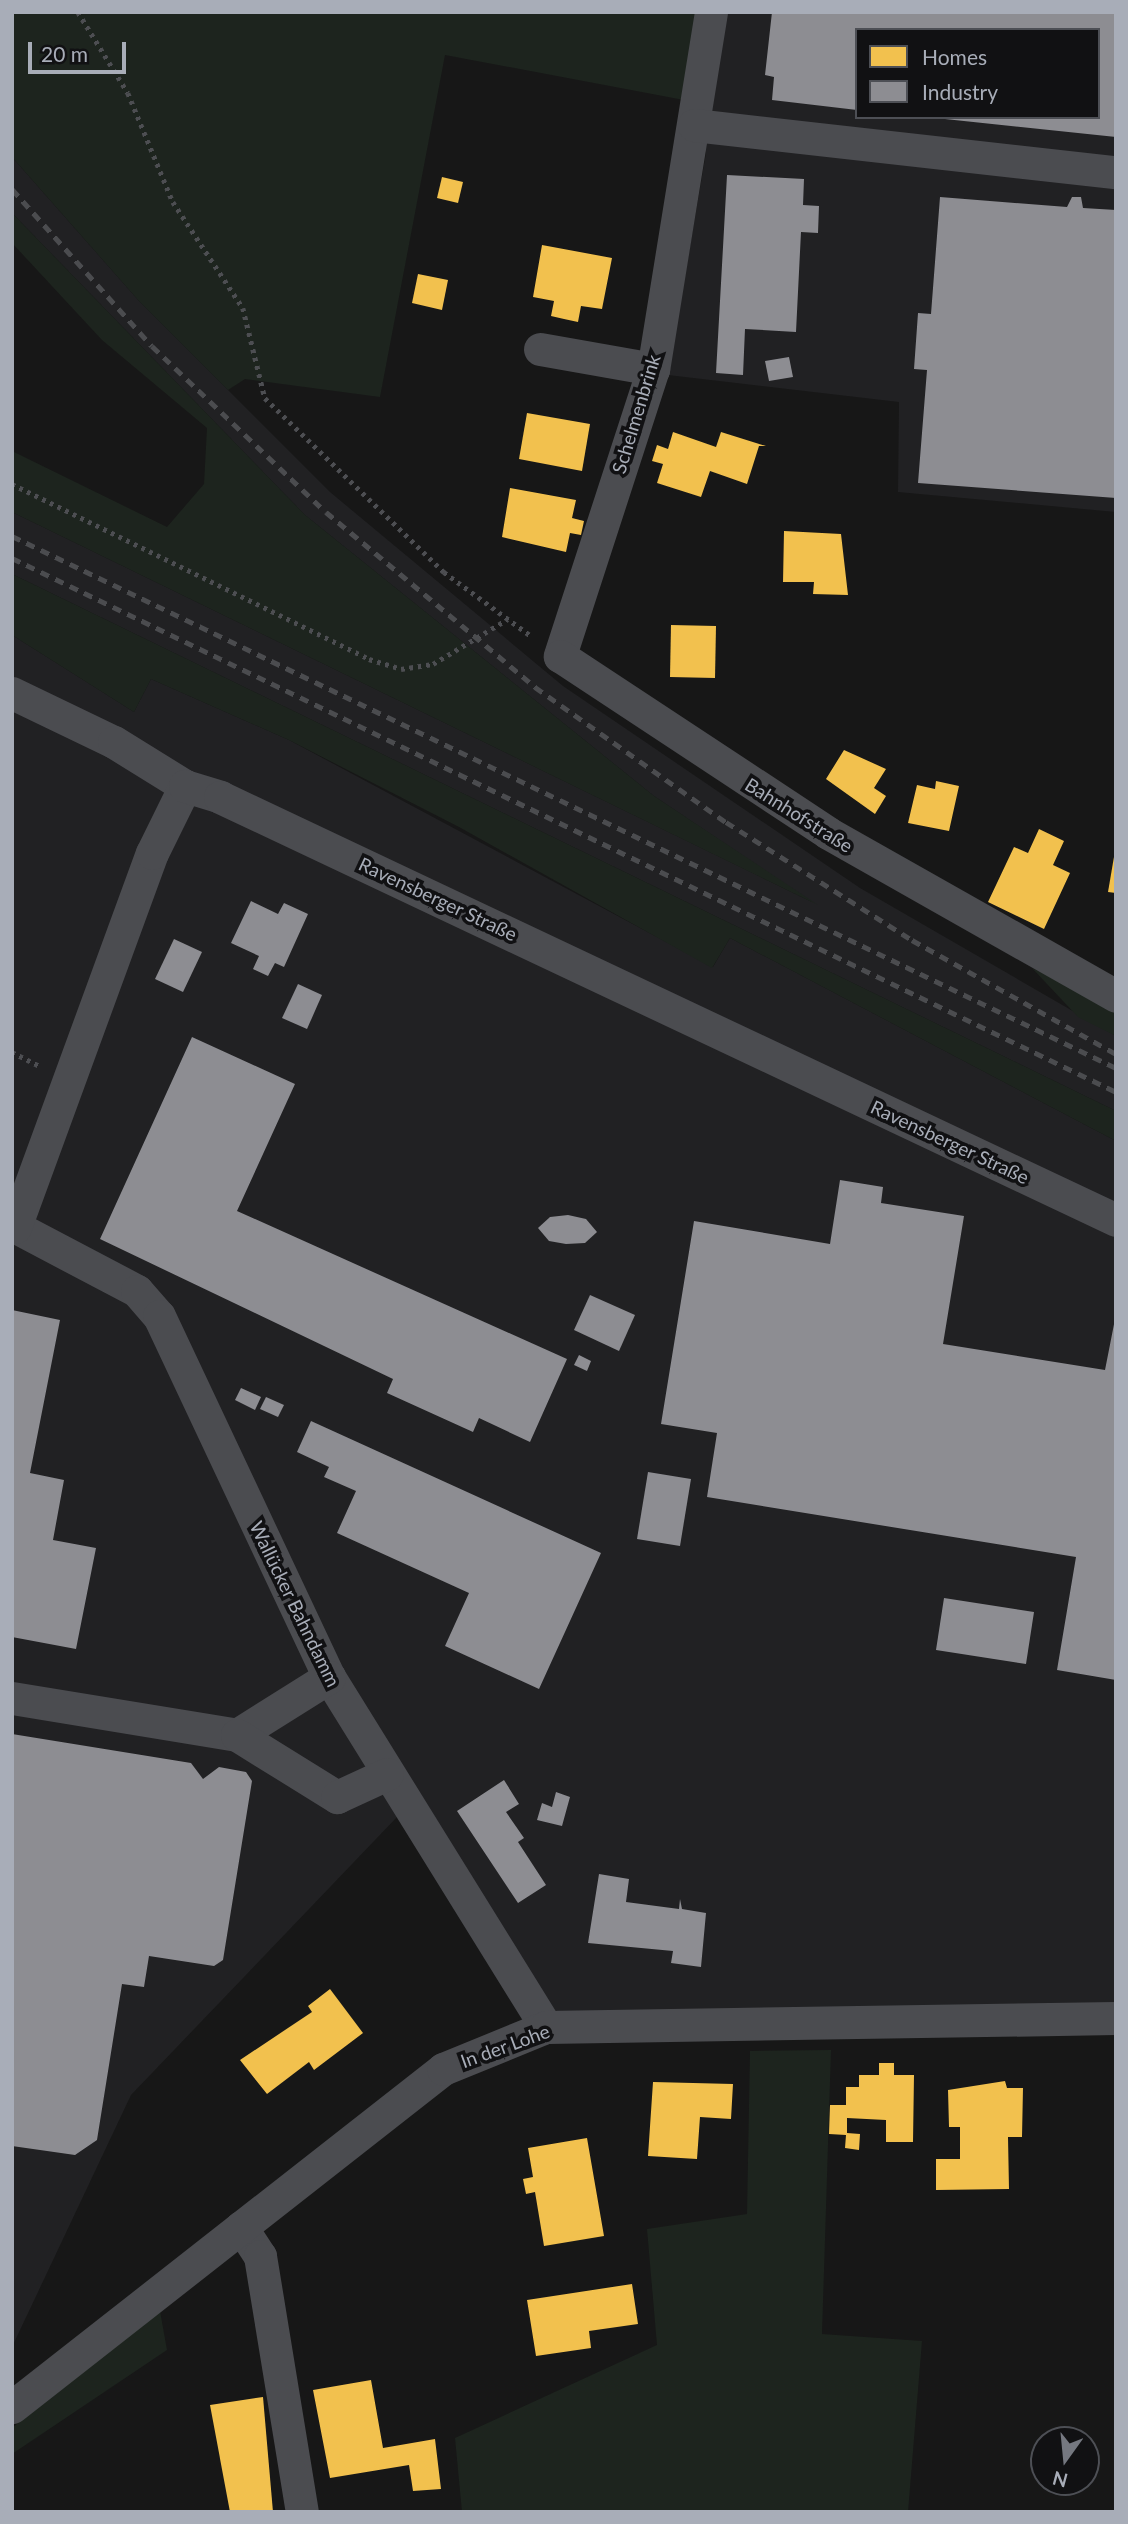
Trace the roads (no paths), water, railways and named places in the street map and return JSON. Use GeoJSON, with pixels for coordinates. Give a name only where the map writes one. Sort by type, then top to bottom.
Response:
{"type":"FeatureCollection","features":[{"type":"Feature","properties":{"kind":"street","name":"Schelmenbrink"},"geometry":{"type":"LineString","coordinates":[[560,656],[653,369],[711,12]]}},
{"type":"Feature","properties":{"kind":"street"},"geometry":{"type":"LineString","coordinates":[[694,125],[1116,172]]}},
{"type":"Feature","properties":{"kind":"street"},"geometry":{"type":"LineString","coordinates":[[541,349],[653,369]]}},
{"type":"Feature","properties":{"kind":"street","name":"Bahnhofstraße"},"geometry":{"type":"LineString","coordinates":[[560,656],[828,834],[1116,996]]}},
{"type":"Feature","properties":{"kind":"street","name":"Ravensberger Straße"},"geometry":{"type":"LineString","coordinates":[[12,693],[114,742],[185,786],[220,797],[1116,1220]]}},
{"type":"Feature","properties":{"kind":"street"},"geometry":{"type":"LineString","coordinates":[[14,1226],[152,853],[185,786]]}},
{"type":"Feature","properties":{"kind":"street","name":"Wallücker Bahndamm"},"geometry":{"type":"LineString","coordinates":[[14,1226],[137,1290],[159,1316],[328,1677],[546,2027]]}},
{"type":"Feature","properties":{"kind":"street"},"geometry":{"type":"LineString","coordinates":[[237,1735],[328,1677]]}},
{"type":"Feature","properties":{"kind":"street"},"geometry":{"type":"LineString","coordinates":[[12,1698],[237,1735],[337,1797],[387,1774]]}},
{"type":"Feature","properties":{"kind":"street","name":"In der Lohe"},"geometry":{"type":"LineString","coordinates":[[12,2407],[443,2069],[546,2027],[1116,2018]]}},
{"type":"Feature","properties":{"kind":"street"},"geometry":{"type":"LineString","coordinates":[[241,2228],[260,2256],[302,2512]]}},
{"type":"Feature","properties":{"kind":"railway"},"geometry":{"type":"LineString","coordinates":[[12,189],[152,346],[326,512],[535,687],[726,822],[912,940],[1116,1054]]}},
{"type":"Feature","properties":{"kind":"railway"},"geometry":{"type":"LineString","coordinates":[[12,536],[1116,1068]]}},
{"type":"Feature","properties":{"kind":"railway"},"geometry":{"type":"LineString","coordinates":[[12,558],[1116,1092]]}}]}
